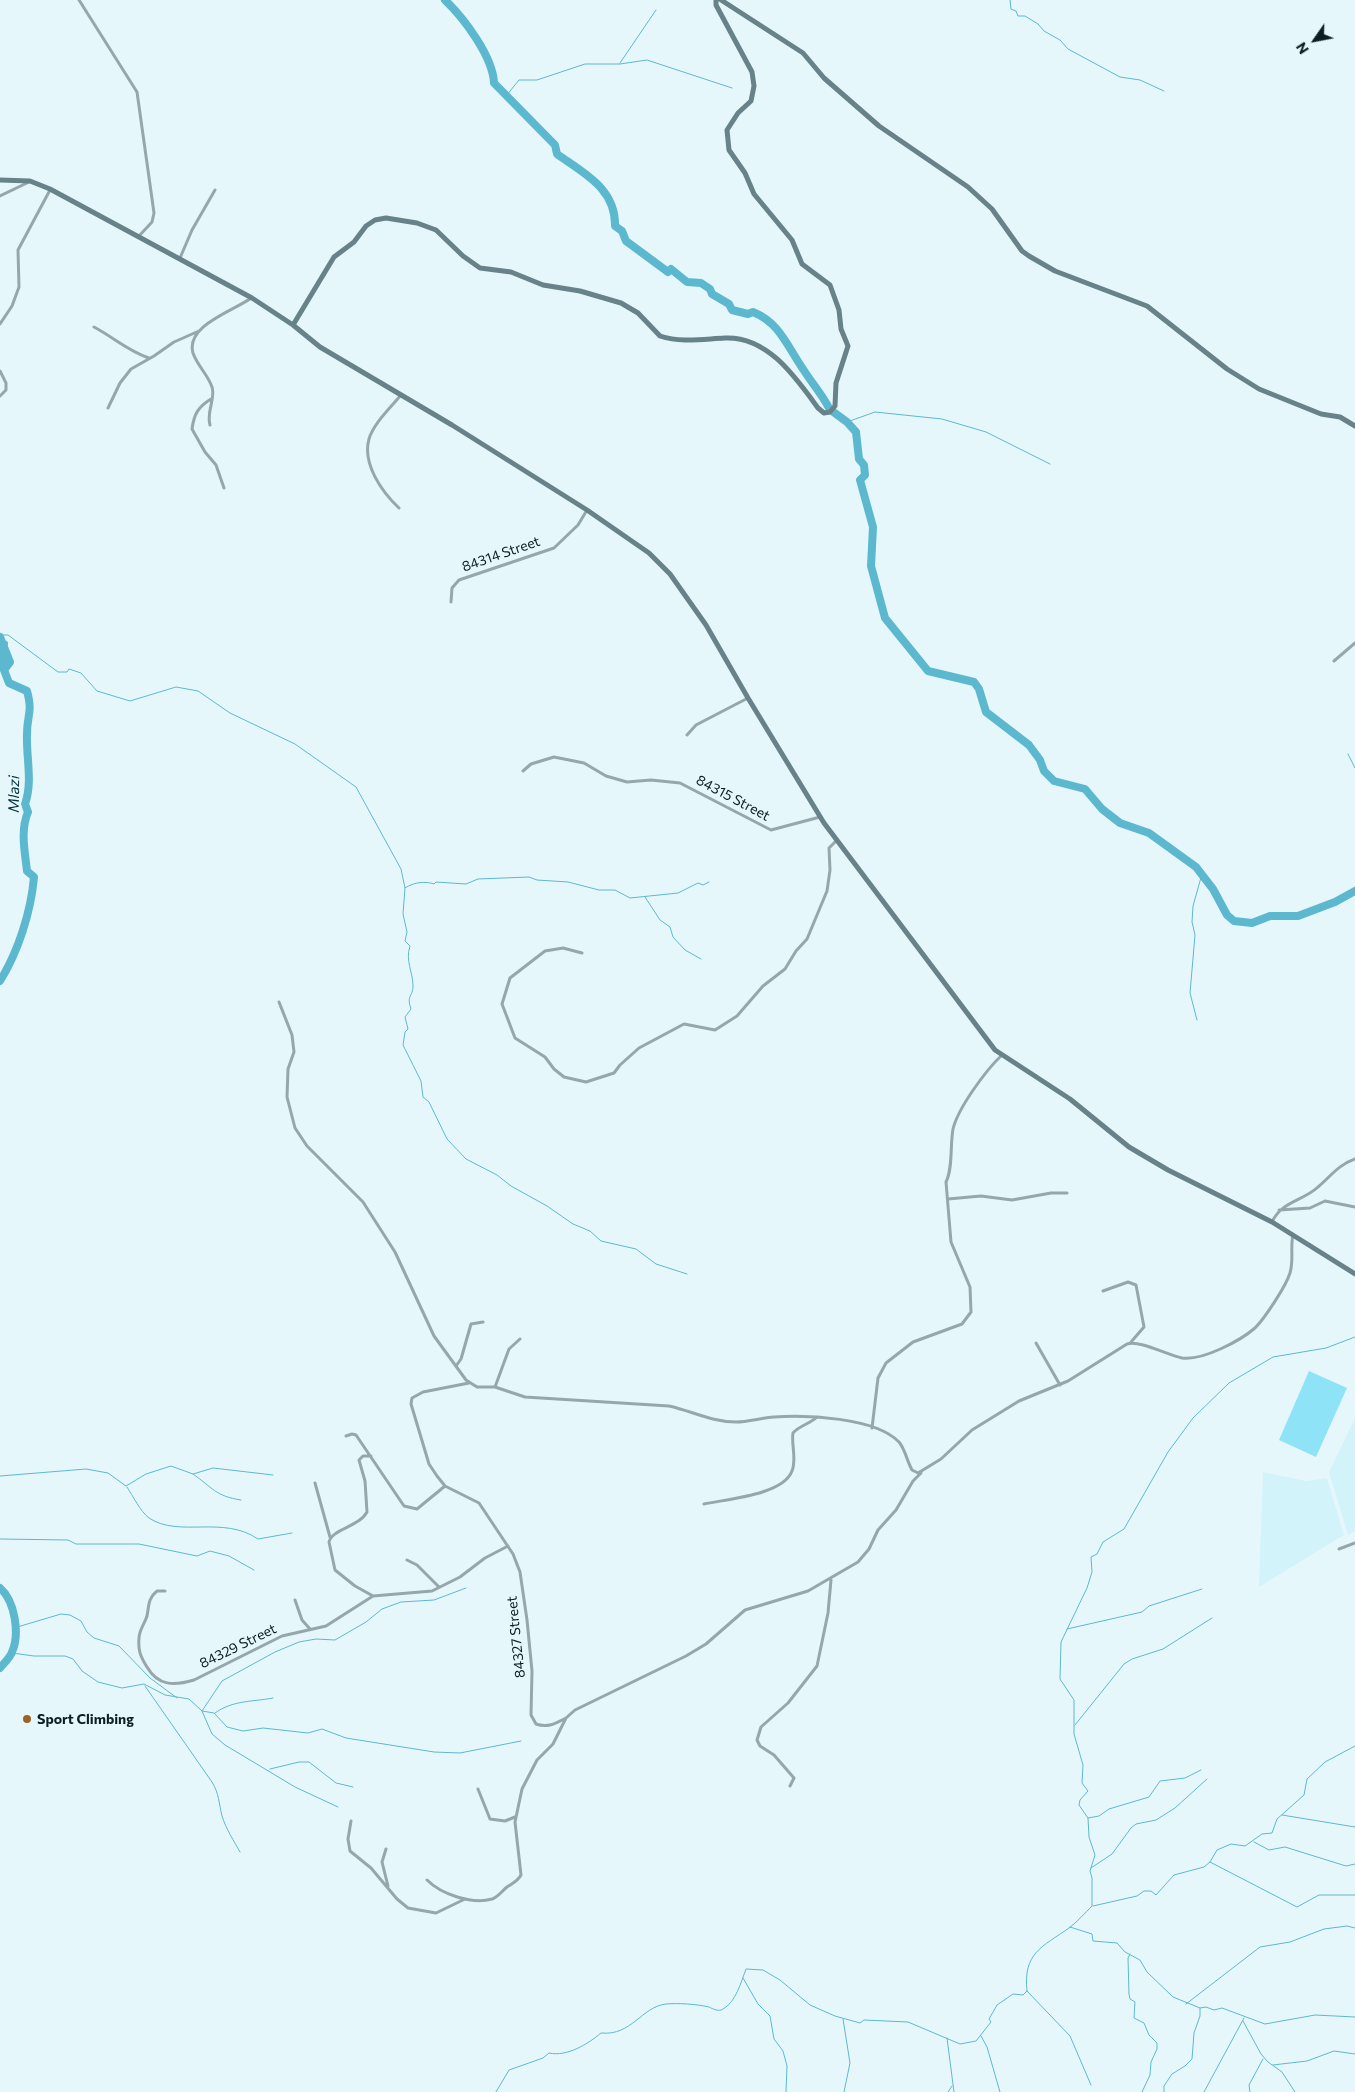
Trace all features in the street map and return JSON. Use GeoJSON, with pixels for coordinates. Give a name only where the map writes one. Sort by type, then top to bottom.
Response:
{"type":"FeatureCollection","features":[{"type":"Feature","properties":{"kind":"street"},"geometry":{"type":"LineString","coordinates":[[79,0],[132,82],[140,103],[154,214],[152,222],[139,236]]}},
{"type":"Feature","properties":{"kind":"street"},"geometry":{"type":"LineString","coordinates":[[294,325],[334,257],[354,242],[366,226],[380,218],[418,223],[436,230],[462,256],[480,268],[511,272],[543,285],[574,290],[616,301],[638,313],[660,336],[701,341],[727,338],[754,346],[787,367],[818,408],[824,413],[830,412],[835,406],[836,383],[848,346],[842,329],[839,310],[830,285],[802,264],[792,240],[754,194],[745,173],[728,150],[727,130],[738,113],[751,100],[754,86],[752,72],[716,5],[716,0]]}},
{"type":"Feature","properties":{"kind":"street"},"geometry":{"type":"LineString","coordinates":[[721,0],[803,54],[824,78],[879,126],[968,187],[992,209],[1022,251],[1029,256],[1055,271],[1147,306],[1227,368],[1259,389],[1321,414],[1340,417],[1355,426]]}},
{"type":"Feature","properties":{"kind":"street"},"geometry":{"type":"LineString","coordinates":[[0,180],[30,181],[50,189],[252,298],[294,325],[320,347],[587,510],[649,553],[670,574],[706,625],[820,817],[988,1042],[1002,1055],[1070,1099],[1129,1147],[1174,1173],[1234,1201],[1272,1222],[1355,1274]]}},
{"type":"Feature","properties":{"kind":"street"},"geometry":{"type":"LineString","coordinates":[[0,196],[30,181]]}},
{"type":"Feature","properties":{"kind":"street"},"geometry":{"type":"LineString","coordinates":[[0,324],[12,306],[19,287],[18,250],[50,189]]}},
{"type":"Feature","properties":{"kind":"street"},"geometry":{"type":"LineString","coordinates":[[180,258],[192,230],[216,190]]}},
{"type":"Feature","properties":{"kind":"street"},"geometry":{"type":"LineString","coordinates":[[108,408],[120,383],[131,369],[174,342],[199,331],[222,314],[252,298]]}},
{"type":"Feature","properties":{"kind":"street"},"geometry":{"type":"LineString","coordinates":[[94,327],[116,338],[129,350],[149,358]]}},
{"type":"Feature","properties":{"kind":"street"},"geometry":{"type":"LineString","coordinates":[[199,331],[193,345],[193,352],[212,385],[212,398],[208,417],[210,424]]}},
{"type":"Feature","properties":{"kind":"street"},"geometry":{"type":"LineString","coordinates":[[0,371],[6,383],[6,390],[0,396]]}},
{"type":"Feature","properties":{"kind":"street"},"geometry":{"type":"LineString","coordinates":[[399,508],[383,493],[370,462],[368,447],[369,439],[374,429],[401,395]]}},
{"type":"Feature","properties":{"kind":"street"},"geometry":{"type":"LineString","coordinates":[[212,398],[201,405],[194,416],[192,429],[205,452],[216,465],[224,488]]}},
{"type":"Feature","properties":{"kind":"street","name":"84314 Street"},"geometry":{"type":"LineString","coordinates":[[451,602],[452,588],[459,580],[554,548],[578,525],[587,510]]}},
{"type":"Feature","properties":{"kind":"street"},"geometry":{"type":"LineString","coordinates":[[1334,661],[1355,643]]}},
{"type":"Feature","properties":{"kind":"street"},"geometry":{"type":"LineString","coordinates":[[687,734],[696,725],[748,698]]}},
{"type":"Feature","properties":{"kind":"street","name":"84315 Street"},"geometry":{"type":"LineString","coordinates":[[523,771],[531,764],[554,757],[584,763],[606,776],[627,782],[651,780],[680,783],[771,830],[820,817]]}},
{"type":"Feature","properties":{"kind":"street"},"geometry":{"type":"LineString","coordinates":[[582,953],[563,948],[545,951],[510,978],[502,1004],[512,1033],[519,1042],[545,1057],[554,1069],[564,1077],[586,1082],[614,1073],[620,1064],[639,1048],[684,1024],[715,1030],[737,1016],[763,986],[785,969],[809,936],[830,878],[829,848],[837,840]]}},
{"type":"Feature","properties":{"kind":"street"},"geometry":{"type":"LineString","coordinates":[[279,1002],[292,1035],[294,1052],[288,1069],[287,1097],[295,1128],[307,1146],[368,1210],[395,1252],[434,1336],[469,1383],[477,1387],[496,1387],[525,1397],[669,1406],[715,1421],[738,1422],[773,1417],[840,1418],[893,1437],[900,1443],[914,1472],[924,1471]]}},
{"type":"Feature","properties":{"kind":"street"},"geometry":{"type":"LineString","coordinates":[[872,1428],[878,1378],[886,1363],[914,1342],[962,1324],[971,1312],[970,1287],[951,1242],[946,1182],[950,1175],[950,1153],[955,1122],[986,1070],[1002,1055]]}},
{"type":"Feature","properties":{"kind":"street"},"geometry":{"type":"LineString","coordinates":[[1272,1222],[1278,1210],[1318,1188],[1340,1165],[1355,1159]]}},
{"type":"Feature","properties":{"kind":"street"},"geometry":{"type":"LineString","coordinates":[[948,1199],[982,1196],[1012,1200],[1051,1193],[1067,1193]]}},
{"type":"Feature","properties":{"kind":"street"},"geometry":{"type":"LineString","coordinates":[[1278,1210],[1310,1208],[1325,1202],[1355,1207]]}},
{"type":"Feature","properties":{"kind":"street"},"geometry":{"type":"LineString","coordinates":[[1130,1343],[1191,1359],[1203,1356],[1250,1332],[1263,1318],[1288,1278],[1291,1268],[1290,1246],[1293,1235]]}},
{"type":"Feature","properties":{"kind":"street"},"geometry":{"type":"LineString","coordinates":[[427,1880],[436,1888],[465,1898],[486,1900],[494,1898],[520,1878],[522,1871],[519,1861],[516,1816],[527,1777],[541,1755],[560,1732],[566,1718],[576,1710],[686,1656],[706,1644],[745,1610],[795,1596],[831,1579],[858,1562],[867,1553],[878,1530],[896,1510],[913,1481],[972,1430],[1018,1401],[1060,1385],[1130,1343],[1144,1327],[1136,1285],[1128,1282],[1103,1291]]}},
{"type":"Feature","properties":{"kind":"street"},"geometry":{"type":"LineString","coordinates":[[456,1366],[461,1359],[471,1324],[483,1322]]}},
{"type":"Feature","properties":{"kind":"street"},"geometry":{"type":"LineString","coordinates":[[496,1387],[509,1349],[520,1339]]}},
{"type":"Feature","properties":{"kind":"street"},"geometry":{"type":"LineString","coordinates":[[1036,1343],[1060,1385]]}},
{"type":"Feature","properties":{"kind":"street"},"geometry":{"type":"LineString","coordinates":[[469,1383],[423,1392],[411,1401],[429,1464],[445,1486],[479,1503],[508,1546]]}},
{"type":"Feature","properties":{"kind":"street"},"geometry":{"type":"LineString","coordinates":[[704,1504],[762,1492],[778,1486],[792,1471],[795,1457],[793,1433],[799,1427],[812,1422],[817,1417]]}},
{"type":"Feature","properties":{"kind":"street"},"geometry":{"type":"LineString","coordinates":[[346,1436],[356,1435],[398,1498],[408,1508],[417,1509],[445,1486]]}},
{"type":"Feature","properties":{"kind":"street"},"geometry":{"type":"LineString","coordinates":[[330,1538],[354,1525],[367,1512],[365,1481],[359,1460],[362,1456],[371,1456]]}},
{"type":"Feature","properties":{"kind":"street"},"geometry":{"type":"LineString","coordinates":[[315,1483],[330,1538],[330,1552],[335,1570],[355,1586],[369,1592],[373,1596]]}},
{"type":"Feature","properties":{"kind":"street"},"geometry":{"type":"LineString","coordinates":[[1339,1549],[1355,1543]]}},
{"type":"Feature","properties":{"kind":"street","name":"84329 Street"},"geometry":{"type":"LineString","coordinates":[[165,1591],[157,1591],[152,1595],[140,1632],[139,1654],[154,1676],[164,1683],[187,1682],[276,1639],[326,1626],[373,1596],[417,1594],[439,1587],[460,1577],[485,1558],[508,1546]]}},
{"type":"Feature","properties":{"kind":"street","name":"84327 Street"},"geometry":{"type":"LineString","coordinates":[[508,1546],[520,1572],[527,1620],[532,1671],[531,1715],[536,1724],[543,1727],[554,1725],[566,1718]]}},
{"type":"Feature","properties":{"kind":"street"},"geometry":{"type":"LineString","coordinates":[[407,1560],[417,1564],[439,1587]]}},
{"type":"Feature","properties":{"kind":"street"},"geometry":{"type":"LineString","coordinates":[[790,1786],[794,1778],[774,1755],[760,1746],[758,1734],[761,1727],[788,1702],[817,1666],[828,1613],[831,1579]]}},
{"type":"Feature","properties":{"kind":"street"},"geometry":{"type":"LineString","coordinates":[[295,1600],[302,1620],[311,1629]]}},
{"type":"Feature","properties":{"kind":"street"},"geometry":{"type":"LineString","coordinates":[[478,1789],[490,1819],[505,1821],[516,1816]]}},
{"type":"Feature","properties":{"kind":"street"},"geometry":{"type":"LineString","coordinates":[[351,1821],[348,1839],[350,1850],[371,1868],[408,1908],[432,1913],[440,1912],[465,1898]]}},
{"type":"Feature","properties":{"kind":"street"},"geometry":{"type":"LineString","coordinates":[[386,1849],[382,1862],[389,1889]]}},
{"type":"Feature","properties":{"kind":"shaded area"},"geometry":{"type":"Polygon","coordinates":[[[1309,1371],[1347,1388],[1316,1457],[1279,1440],[1309,1371]]]}},
{"type":"Feature","properties":{"kind":"shaded area"},"geometry":{"type":"Polygon","coordinates":[[[1355,1418],[1355,1531],[1348,1535],[1329,1472],[1355,1418]]]}},
{"type":"Feature","properties":{"kind":"shaded area"},"geometry":{"type":"Polygon","coordinates":[[[1263,1472],[1306,1481],[1327,1478],[1344,1535],[1259,1587],[1263,1472]]]}},
{"type":"Feature","properties":{"kind":"waterway"},"geometry":{"type":"LineString","coordinates":[[445,0],[461,17],[476,38],[489,62],[494,83],[555,145],[557,154],[587,175],[604,192],[610,201],[614,213],[615,226],[622,231],[626,241],[668,272],[671,269],[687,282],[701,283],[710,289],[712,294],[729,304],[732,310],[748,314],[753,312],[770,322],[782,336],[829,408]]}},
{"type":"Feature","properties":{"kind":"waterway"},"geometry":{"type":"LineString","coordinates":[[1010,0],[1011,9],[1016,11],[1018,16],[1025,16],[1038,24],[1044,31],[1060,40],[1068,49],[1120,77],[1140,80],[1164,91]]}},
{"type":"Feature","properties":{"kind":"waterway"},"geometry":{"type":"LineString","coordinates":[[620,63],[656,10]]}},
{"type":"Feature","properties":{"kind":"waterway"},"geometry":{"type":"LineString","coordinates":[[506,96],[519,80],[537,80],[585,64],[620,64],[647,60],[732,88]]}},
{"type":"Feature","properties":{"kind":"waterway"},"geometry":{"type":"LineString","coordinates":[[832,411],[847,422],[856,432],[859,459],[864,465],[865,475],[860,480],[873,527],[871,566],[885,618],[928,671],[974,682],[979,689],[986,712],[1029,745],[1040,760],[1044,771],[1054,781],[1085,789],[1102,809],[1120,823],[1149,833],[1196,867],[1213,889],[1227,915],[1234,921],[1252,923],[1270,916],[1298,916],[1335,902],[1355,891]]}},
{"type":"Feature","properties":{"kind":"waterway"},"geometry":{"type":"LineString","coordinates":[[847,422],[875,412],[942,419],[986,432],[1050,464]]}},
{"type":"Feature","properties":{"kind":"waterway"},"geometry":{"type":"LineString","coordinates":[[0,635],[8,635],[58,672],[67,672],[69,669],[81,673],[97,691],[130,701],[176,687],[198,691],[230,713],[295,744],[356,787],[401,869],[405,888],[412,884],[420,883],[466,884],[478,879],[529,877],[537,880],[568,882],[599,890],[615,890],[630,898],[678,893],[698,883],[703,885],[709,882]]}},
{"type":"Feature","properties":{"kind":"waterway","name":"Mlazi"},"geometry":{"type":"LineString","coordinates":[[0,637],[10,662],[4,670],[9,683],[27,691],[29,698],[30,709],[27,727],[29,787],[25,804],[28,812],[24,827],[24,842],[27,871],[34,877],[23,931],[7,970],[0,981]]}},
{"type":"Feature","properties":{"kind":"waterway","name":"Mlazi"},"geometry":{"type":"LineString","coordinates":[[4,644],[1,655],[4,670]]}},
{"type":"Feature","properties":{"kind":"waterway"},"geometry":{"type":"LineString","coordinates":[[1348,754],[1355,768]]}},
{"type":"Feature","properties":{"kind":"waterway"},"geometry":{"type":"LineString","coordinates":[[1197,1020],[1190,993],[1195,935],[1192,922],[1193,906],[1202,874]]}},
{"type":"Feature","properties":{"kind":"waterway"},"geometry":{"type":"LineString","coordinates":[[405,888],[403,914],[407,932],[405,941],[410,946],[408,957],[413,990],[409,998],[411,1009],[405,1017],[408,1029],[405,1032],[403,1045],[421,1081],[423,1097],[429,1102],[447,1139],[466,1159],[497,1175],[511,1186],[547,1206],[573,1224],[590,1231],[601,1241],[636,1249],[656,1264],[687,1274]]}},
{"type":"Feature","properties":{"kind":"waterway"},"geometry":{"type":"LineString","coordinates":[[645,897],[660,920],[670,927],[673,937],[685,950],[701,959]]}},
{"type":"Feature","properties":{"kind":"waterway"},"geometry":{"type":"LineString","coordinates":[[496,2092],[509,2070],[543,2058],[549,2053],[556,2054],[577,2049],[601,2033],[612,2033],[621,2030],[657,2006],[688,2004],[721,2010],[728,2006],[735,1997],[746,1969],[763,1970],[780,1980],[810,2005],[835,2016],[860,2023],[864,2020],[908,2022],[960,2044],[976,2041],[991,2022],[989,2019],[997,2005],[1013,1994],[1023,1995],[1027,1991],[1028,1968],[1036,1952],[1072,1926],[1092,1906],[1092,1878],[1090,1871],[1095,1855],[1089,1837],[1088,1818],[1079,1805],[1080,1800],[1088,1791],[1082,1783],[1083,1765],[1074,1734],[1074,1700],[1060,1679],[1061,1642],[1087,1588],[1092,1572],[1091,1557],[1097,1554],[1103,1542],[1124,1529],[1168,1452],[1193,1418],[1229,1383],[1273,1357],[1326,1348],[1355,1337]]}},
{"type":"Feature","properties":{"kind":"waterway"},"geometry":{"type":"LineString","coordinates":[[0,1476],[86,1469],[108,1473],[126,1486],[146,1474],[171,1466],[193,1474],[213,1468],[273,1475]]}},
{"type":"Feature","properties":{"kind":"waterway"},"geometry":{"type":"LineString","coordinates":[[193,1474],[220,1494],[241,1500]]}},
{"type":"Feature","properties":{"kind":"waterway"},"geometry":{"type":"LineString","coordinates":[[127,1487],[146,1515],[161,1524],[230,1528],[258,1539],[292,1533]]}},
{"type":"Feature","properties":{"kind":"waterway"},"geometry":{"type":"LineString","coordinates":[[0,1539],[68,1540],[76,1544],[139,1544],[197,1556],[210,1551],[229,1556],[254,1570]]}},
{"type":"Feature","properties":{"kind":"waterway","name":"Mlazi"},"geometry":{"type":"LineString","coordinates":[[0,1588],[9,1601],[16,1627],[12,1652],[0,1668]]}},
{"type":"Feature","properties":{"kind":"waterway"},"geometry":{"type":"LineString","coordinates":[[338,1807],[295,1787],[225,1745],[212,1734],[202,1711],[222,1681],[275,1652],[299,1642],[316,1639],[335,1640],[366,1622],[382,1609],[401,1602],[434,1600],[466,1588]]}},
{"type":"Feature","properties":{"kind":"waterway"},"geometry":{"type":"LineString","coordinates":[[1067,1629],[1142,1612],[1149,1606],[1202,1589]]}},
{"type":"Feature","properties":{"kind":"waterway"},"geometry":{"type":"LineString","coordinates":[[14,1628],[61,1614],[70,1615],[81,1621],[87,1632],[94,1638],[119,1646],[150,1678],[177,1698]]}},
{"type":"Feature","properties":{"kind":"waterway"},"geometry":{"type":"LineString","coordinates":[[1075,1725],[1124,1664],[1132,1659],[1163,1649],[1212,1618]]}},
{"type":"Feature","properties":{"kind":"waterway"},"geometry":{"type":"LineString","coordinates":[[12,1653],[34,1656],[65,1656],[73,1659],[82,1671],[98,1682],[122,1688],[144,1684],[165,1695],[189,1699],[202,1711],[214,1713],[227,1727],[243,1731],[263,1728],[308,1733],[322,1729],[346,1738],[434,1752],[460,1753],[521,1741]]}},
{"type":"Feature","properties":{"kind":"waterway"},"geometry":{"type":"LineString","coordinates":[[145,1686],[212,1782],[222,1816],[240,1852]]}},
{"type":"Feature","properties":{"kind":"waterway"},"geometry":{"type":"LineString","coordinates":[[215,1713],[243,1702],[273,1698]]}},
{"type":"Feature","properties":{"kind":"waterway"},"geometry":{"type":"LineString","coordinates":[[1093,1906],[1137,1896],[1144,1891],[1151,1891],[1156,1895],[1174,1875],[1204,1867],[1210,1862],[1217,1850],[1231,1844],[1245,1846],[1262,1834],[1272,1833],[1277,1819],[1304,1795],[1307,1779],[1325,1762],[1355,1746]]}},
{"type":"Feature","properties":{"kind":"waterway"},"geometry":{"type":"LineString","coordinates":[[270,1769],[299,1762],[309,1762],[336,1783],[353,1787]]}},
{"type":"Feature","properties":{"kind":"waterway"},"geometry":{"type":"LineString","coordinates":[[1088,1818],[1099,1816],[1109,1809],[1149,1797],[1160,1781],[1185,1778],[1201,1770]]}},
{"type":"Feature","properties":{"kind":"waterway"},"geometry":{"type":"LineString","coordinates":[[1091,1868],[1112,1854],[1136,1824],[1156,1820],[1175,1808],[1207,1779]]}},
{"type":"Feature","properties":{"kind":"waterway"},"geometry":{"type":"LineString","coordinates":[[1282,1815],[1355,1827]]}},
{"type":"Feature","properties":{"kind":"waterway"},"geometry":{"type":"LineString","coordinates":[[1254,1842],[1269,1850],[1285,1847],[1346,1866],[1355,1864]]}},
{"type":"Feature","properties":{"kind":"waterway"},"geometry":{"type":"LineString","coordinates":[[1210,1862],[1297,1907],[1319,1895],[1355,1895]]}},
{"type":"Feature","properties":{"kind":"waterway"},"geometry":{"type":"LineString","coordinates":[[1186,2004],[1260,1947],[1290,1942],[1324,1929],[1347,1926],[1355,1928]]}},
{"type":"Feature","properties":{"kind":"waterway"},"geometry":{"type":"LineString","coordinates":[[1070,1927],[1092,1934],[1093,1941],[1117,1943],[1125,1952],[1140,1960],[1147,1972],[1173,1997],[1200,2008],[1206,2007],[1214,2010],[1222,2008],[1265,2024],[1315,2015],[1355,2017]]}},
{"type":"Feature","properties":{"kind":"waterway"},"geometry":{"type":"LineString","coordinates":[[1130,1954],[1128,1958],[1129,1994],[1130,1999],[1135,2002],[1134,2018],[1144,2023],[1149,2035],[1157,2043],[1157,2049],[1151,2062],[1150,2075],[1142,2092]]}},
{"type":"Feature","properties":{"kind":"waterway"},"geometry":{"type":"LineString","coordinates":[[743,1978],[758,2004],[770,2016],[774,2039],[783,2051],[787,2066],[786,2092]]}},
{"type":"Feature","properties":{"kind":"waterway"},"geometry":{"type":"LineString","coordinates":[[1027,1991],[1070,2036],[1091,2085]]}},
{"type":"Feature","properties":{"kind":"waterway"},"geometry":{"type":"LineString","coordinates":[[1164,2092],[1164,2086],[1172,2074],[1192,2059],[1194,2033],[1200,2016],[1200,2008]]}},
{"type":"Feature","properties":{"kind":"waterway"},"geometry":{"type":"LineString","coordinates":[[1204,2092],[1244,2018]]}},
{"type":"Feature","properties":{"kind":"waterway"},"geometry":{"type":"LineString","coordinates":[[843,2019],[850,2063],[844,2092]]}},
{"type":"Feature","properties":{"kind":"waterway"},"geometry":{"type":"LineString","coordinates":[[1243,2021],[1261,2054],[1268,2062],[1282,2072],[1295,2092]]}},
{"type":"Feature","properties":{"kind":"waterway"},"geometry":{"type":"LineString","coordinates":[[981,2036],[987,2047],[1000,2092]]}},
{"type":"Feature","properties":{"kind":"waterway"},"geometry":{"type":"LineString","coordinates":[[947,2038],[954,2092]]}},
{"type":"Feature","properties":{"kind":"waterway"},"geometry":{"type":"LineString","coordinates":[[1273,2065],[1307,2061],[1334,2051],[1355,2054]]}},
{"type":"Feature","properties":{"kind":"waterway"},"geometry":{"type":"LineString","coordinates":[[1250,2092],[1249,2085],[1263,2059]]}},
{"type":"Feature","properties":{"kind":"waterway"},"geometry":{"type":"LineString","coordinates":[[948,2092],[952,2086]]}},
{"type":"Feature","properties":{"kind":"place","name":"Sport Climbing"},"geometry":{"type":"Point","coordinates":[27,1719]}}]}
